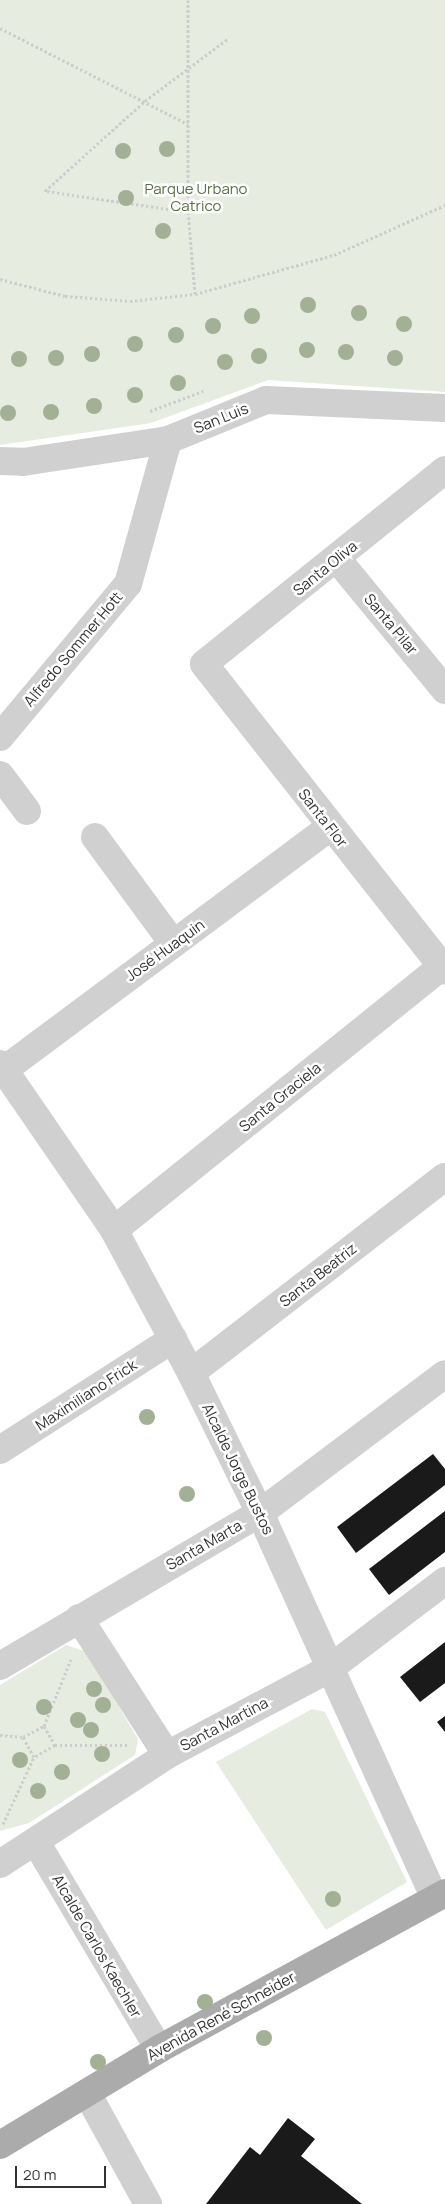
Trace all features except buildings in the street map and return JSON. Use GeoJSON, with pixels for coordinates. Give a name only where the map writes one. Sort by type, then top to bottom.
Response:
{"type":"FeatureCollection","features":[{"type":"Feature","properties":{"kind":"main road","name":"Avenida René Schneider"},"geometry":{"type":"LineString","coordinates":[[0,2145],[159,2049],[440,1895]]}},
{"type":"Feature","properties":{"kind":"street","name":"San Luis"},"geometry":{"type":"LineString","coordinates":[[0,461],[24,462],[168,440],[266,400],[445,408]]}},
{"type":"Feature","properties":{"kind":"street","name":"Alfredo Sommer Hott"},"geometry":{"type":"LineString","coordinates":[[0,737],[128,584],[168,440]]}},
{"type":"Feature","properties":{"kind":"street","name":"Santa Oliva"},"geometry":{"type":"LineString","coordinates":[[204,664],[337,559],[445,470]]}},
{"type":"Feature","properties":{"kind":"street","name":"Santa Pilar"},"geometry":{"type":"LineString","coordinates":[[337,559],[445,690]]}},
{"type":"Feature","properties":{"kind":"street","name":"Santa Flor"},"geometry":{"type":"LineString","coordinates":[[204,664],[330,827],[444,967]]}},
{"type":"Feature","properties":{"kind":"street"},"geometry":{"type":"LineString","coordinates":[[0,775],[27,811]]}},
{"type":"Feature","properties":{"kind":"street","name":"José Huaquin"},"geometry":{"type":"LineString","coordinates":[[1,1069],[330,827]]}},
{"type":"Feature","properties":{"kind":"street"},"geometry":{"type":"LineString","coordinates":[[95,837],[173,943]]}},
{"type":"Feature","properties":{"kind":"street","name":"Santa Graciela"},"geometry":{"type":"LineString","coordinates":[[114,1230],[444,967]]}},
{"type":"Feature","properties":{"kind":"street","name":"Alcalde Jorge Bustos"},"geometry":{"type":"LineString","coordinates":[[1,1069],[114,1230],[192,1372],[260,1513],[329,1669],[440,1895]]}},
{"type":"Feature","properties":{"kind":"street","name":"Santa Beatriz"},"geometry":{"type":"LineString","coordinates":[[192,1372],[445,1177]]}},
{"type":"Feature","properties":{"kind":"street","name":"Maximiliano Frick"},"geometry":{"type":"LineString","coordinates":[[0,1450],[173,1340]]}},
{"type":"Feature","properties":{"kind":"street","name":"Santa Marta"},"geometry":{"type":"LineString","coordinates":[[0,1666],[260,1513],[445,1374]]}},
{"type":"Feature","properties":{"kind":"street","name":"Santa Martina"},"geometry":{"type":"LineString","coordinates":[[0,1864],[167,1755],[329,1669],[445,1580]]}},
{"type":"Feature","properties":{"kind":"street"},"geometry":{"type":"LineString","coordinates":[[79,1618],[167,1755]]}},
{"type":"Feature","properties":{"kind":"street","name":"Alcalde Carlos Kaechler"},"geometry":{"type":"LineString","coordinates":[[36,1842],[159,2049]]}},
{"type":"Feature","properties":{"kind":"street"},"geometry":{"type":"LineString","coordinates":[[87,2093],[148,2204]]}},
{"type":"Feature","properties":{"kind":"path"},"geometry":{"type":"LineString","coordinates":[[188,0],[191,68],[188,124],[188,212],[195,294]]}},
{"type":"Feature","properties":{"kind":"path"},"geometry":{"type":"LineString","coordinates":[[0,28],[146,100],[188,124]]}},
{"type":"Feature","properties":{"kind":"path"},"geometry":{"type":"LineString","coordinates":[[188,212],[45,191],[146,100],[229,38]]}},
{"type":"Feature","properties":{"kind":"path"},"geometry":{"type":"LineString","coordinates":[[0,279],[74,297],[130,301],[195,294],[334,255],[445,205]]}},
{"type":"Feature","properties":{"kind":"path"},"geometry":{"type":"LineString","coordinates":[[0,1735],[23,1737],[44,1726],[74,1651]]}},
{"type":"Feature","properties":{"kind":"path"},"geometry":{"type":"LineString","coordinates":[[44,1726],[55,1745]]}},
{"type":"Feature","properties":{"kind":"path"},"geometry":{"type":"LineString","coordinates":[[23,1737],[34,1757]]}},
{"type":"Feature","properties":{"kind":"path"},"geometry":{"type":"LineString","coordinates":[[4,1824],[34,1757],[55,1745],[134,1745]]}},
{"type":"Feature","properties":{"kind":"green space","name":"Parque Urbano Catrico"},"geometry":{"type":"Polygon","coordinates":[[[0,0],[445,0],[445,392],[268,380],[151,423],[0,445],[0,0]]]}},
{"type":"Feature","properties":{"kind":"green space"},"geometry":{"type":"Polygon","coordinates":[[[66,1645],[87,1652],[138,1739],[135,1755],[29,1823],[0,1831],[0,1685],[66,1645]]]}},
{"type":"Feature","properties":{"kind":"green space"},"geometry":{"type":"Polygon","coordinates":[[[312,1709],[325,1712],[407,1882],[326,1930],[216,1762],[312,1709]]]}}]}
